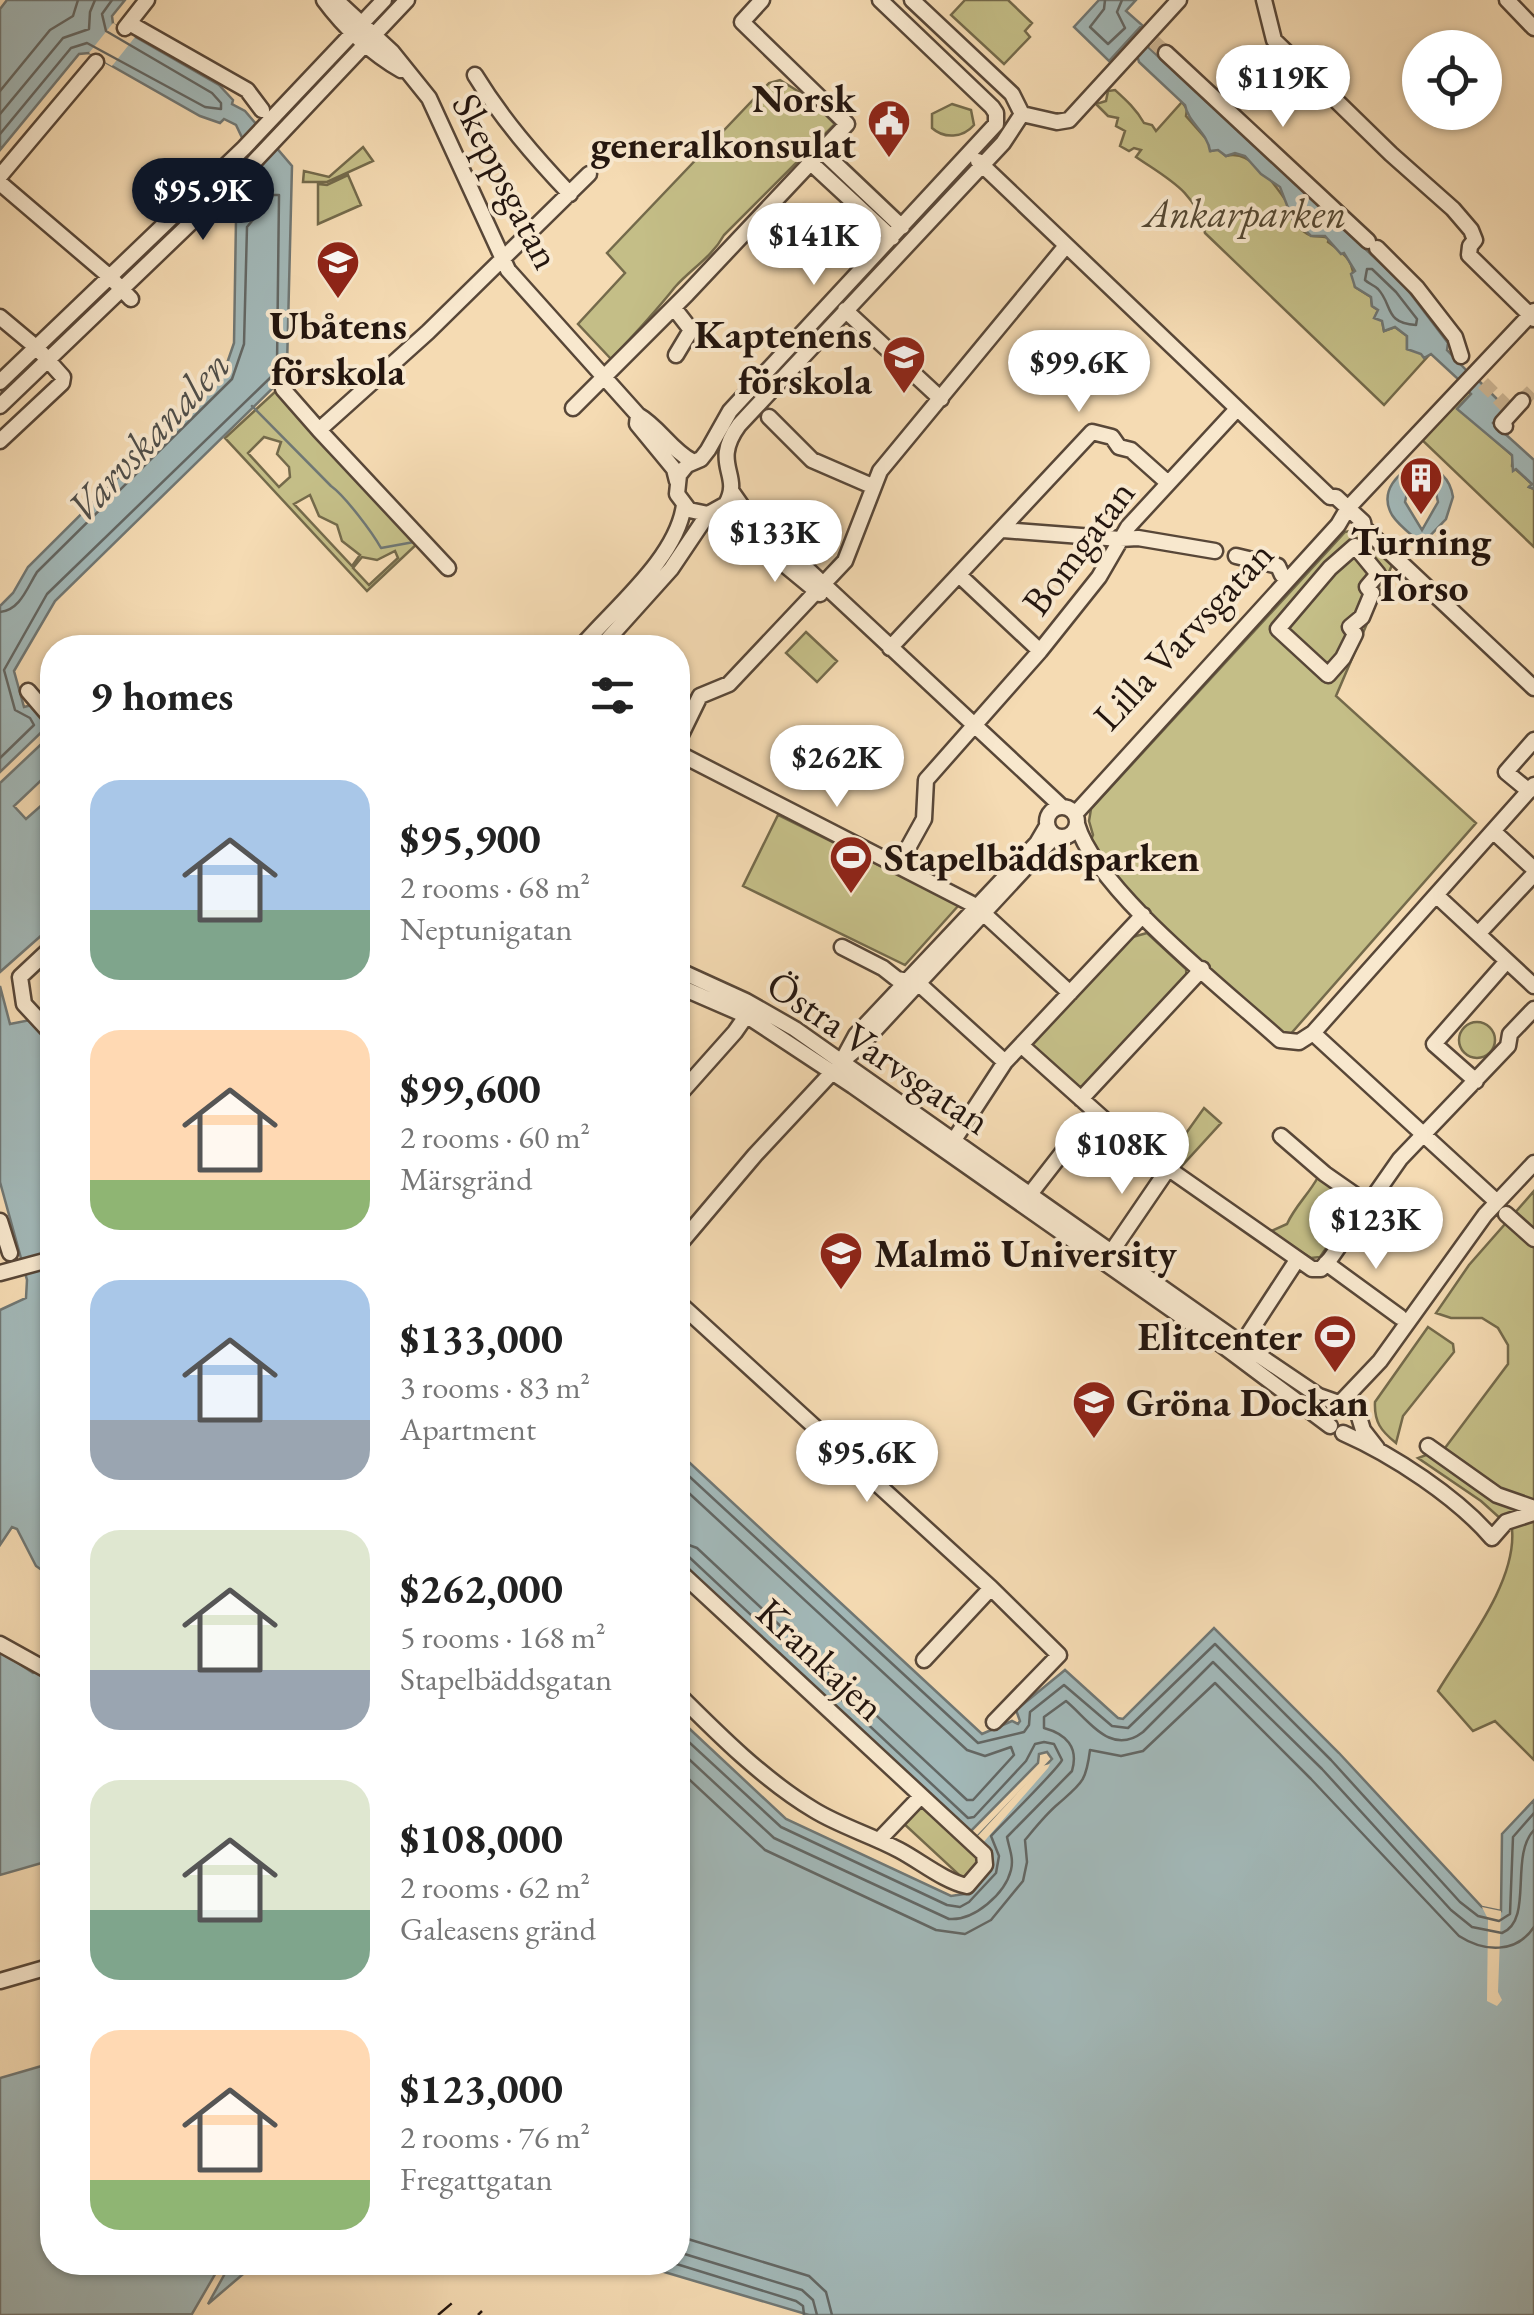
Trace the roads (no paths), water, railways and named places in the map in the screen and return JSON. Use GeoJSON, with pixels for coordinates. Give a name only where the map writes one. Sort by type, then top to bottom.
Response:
{"type":"FeatureCollection","features":[{"type":"Feature","properties":{"kind":"street"},"geometry":{"type":"LineString","coordinates":[[148,0],[126,26],[247,90],[262,110]]}},
{"type":"Feature","properties":{"kind":"street"},"geometry":{"type":"LineString","coordinates":[[324,0],[370,39]]}},
{"type":"Feature","properties":{"kind":"street"},"geometry":{"type":"LineString","coordinates":[[336,0],[357,27]]}},
{"type":"Feature","properties":{"kind":"street"},"geometry":{"type":"LineString","coordinates":[[0,382],[244,148],[384,0]]}},
{"type":"Feature","properties":{"kind":"street"},"geometry":{"type":"LineString","coordinates":[[0,406],[126,294],[407,0]]}},
{"type":"Feature","properties":{"kind":"street"},"geometry":{"type":"LineString","coordinates":[[572,408],[674,308],[847,124],[742,22],[762,0]]}},
{"type":"Feature","properties":{"kind":"street"},"geometry":{"type":"LineString","coordinates":[[820,588],[746,512],[732,492],[726,452],[739,425],[976,159],[998,118],[988,102],[880,0]]}},
{"type":"Feature","properties":{"kind":"street"},"geometry":{"type":"LineString","coordinates":[[912,0],[1012,94],[1022,114]]}},
{"type":"Feature","properties":{"kind":"street"},"geometry":{"type":"LineString","coordinates":[[1022,114],[1057,122],[1069,120],[1151,40],[1179,0]]}},
{"type":"Feature","properties":{"kind":"street"},"geometry":{"type":"LineString","coordinates":[[1264,0],[1274,40],[1453,209],[1475,240],[1469,255],[1533,315]]}},
{"type":"Feature","properties":{"kind":"street"},"geometry":{"type":"LineString","coordinates":[[1507,0],[1534,28]]}},
{"type":"Feature","properties":{"kind":"street","name":"Skeppsgatan"},"geometry":{"type":"LineString","coordinates":[[370,39],[429,98],[503,260],[518,284],[638,416]]}},
{"type":"Feature","properties":{"kind":"street"},"geometry":{"type":"LineString","coordinates":[[1166,54],[1417,288],[1454,338],[1461,356]]}},
{"type":"Feature","properties":{"kind":"street"},"geometry":{"type":"LineString","coordinates":[[96,62],[0,180],[126,294]]}},
{"type":"Feature","properties":{"kind":"street","name":"Skeppsgatan"},"geometry":{"type":"LineString","coordinates":[[475,75],[524,146],[570,194]]}},
{"type":"Feature","properties":{"kind":"street"},"geometry":{"type":"LineString","coordinates":[[677,482],[682,470],[697,460],[730,411],[897,232],[976,159],[1015,129],[1022,114]]}},
{"type":"Feature","properties":{"kind":"street"},"geometry":{"type":"LineString","coordinates":[[816,157],[897,232]]}},
{"type":"Feature","properties":{"kind":"street"},"geometry":{"type":"LineString","coordinates":[[976,159],[1534,688]]}},
{"type":"Feature","properties":{"kind":"street"},"geometry":{"type":"LineString","coordinates":[[319,430],[428,332],[589,174]]}},
{"type":"Feature","properties":{"kind":"street"},"geometry":{"type":"LineString","coordinates":[[995,176],[1001,176],[1282,440],[1336,491],[1336,497]]}},
{"type":"Feature","properties":{"kind":"street"},"geometry":{"type":"LineString","coordinates":[[690,716],[700,696],[729,684],[845,561],[880,471],[1065,247]]}},
{"type":"Feature","properties":{"kind":"street"},"geometry":{"type":"LineString","coordinates":[[674,308],[691,330],[676,356]]}},
{"type":"Feature","properties":{"kind":"street"},"geometry":{"type":"LineString","coordinates":[[845,310],[940,399]]}},
{"type":"Feature","properties":{"kind":"street","name":"Lilla Varvsgatan"},"geometry":{"type":"LineString","coordinates":[[1070,813],[1332,520],[1348,508],[1533,315]]}},
{"type":"Feature","properties":{"kind":"street"},"geometry":{"type":"LineString","coordinates":[[0,318],[37,348],[63,377],[62,384],[0,441]]}},
{"type":"Feature","properties":{"kind":"street"},"geometry":{"type":"LineString","coordinates":[[282,389],[448,568]]}},
{"type":"Feature","properties":{"kind":"street","name":"Bomgatan"},"geometry":{"type":"LineString","coordinates":[[898,866],[924,820],[926,780],[1040,651],[1099,577],[1120,539],[1237,409]]}},
{"type":"Feature","properties":{"kind":"street"},"geometry":{"type":"LineString","coordinates":[[726,468],[710,459],[697,460],[673,450],[645,418],[638,416],[638,424],[674,469],[684,505],[695,513],[711,513],[735,524],[854,614],[1070,813],[1110,881]]}},
{"type":"Feature","properties":{"kind":"street"},"geometry":{"type":"LineString","coordinates":[[769,417],[812,460],[872,486]]}},
{"type":"Feature","properties":{"kind":"street"},"geometry":{"type":"LineString","coordinates":[[890,648],[1092,432],[1112,437],[1168,482]]}},
{"type":"Feature","properties":{"kind":"street"},"geometry":{"type":"LineString","coordinates":[[612,635],[662,579],[711,513],[726,504],[732,492]]}},
{"type":"Feature","properties":{"kind":"street"},"geometry":{"type":"LineString","coordinates":[[592,635],[659,559],[679,528],[684,505]]}},
{"type":"Feature","properties":{"kind":"street","name":"Lilla Varvsgatan"},"geometry":{"type":"LineString","coordinates":[[1070,813],[1338,525],[1348,508]]}},
{"type":"Feature","properties":{"kind":"street"},"geometry":{"type":"LineString","coordinates":[[1363,522],[1371,522],[1534,676]]}},
{"type":"Feature","properties":{"kind":"street"},"geometry":{"type":"LineString","coordinates":[[1003,530],[1138,538],[1216,551]]}},
{"type":"Feature","properties":{"kind":"street"},"geometry":{"type":"LineString","coordinates":[[1355,546],[1378,574],[1367,587],[1372,593],[1362,617],[1350,627],[1354,634],[1343,658],[1328,675],[1278,629],[1330,568],[1355,546]]}},
{"type":"Feature","properties":{"kind":"street"},"geometry":{"type":"LineString","coordinates":[[1236,556],[1278,566],[1282,576]]}},
{"type":"Feature","properties":{"kind":"street"},"geometry":{"type":"LineString","coordinates":[[958,575],[1040,651]]}},
{"type":"Feature","properties":{"kind":"street"},"geometry":{"type":"LineString","coordinates":[[28,692],[40,706]]}},
{"type":"Feature","properties":{"kind":"street"},"geometry":{"type":"LineString","coordinates":[[1024,772],[1045,808],[1052,830],[1280,1040],[1299,1042],[1313,1033],[1531,788],[1506,772],[1534,740]]}},
{"type":"Feature","properties":{"kind":"street"},"geometry":{"type":"LineString","coordinates":[[690,759],[979,909],[1070,993]]}},
{"type":"Feature","properties":{"kind":"street"},"geometry":{"type":"LineString","coordinates":[[690,1232],[836,1067],[852,1039],[911,983],[1052,830],[1052,810],[1070,813]]}},
{"type":"Feature","properties":{"kind":"street"},"geometry":{"type":"LineString","coordinates":[[1052,830],[1072,833],[1070,813]]}},
{"type":"Feature","properties":{"kind":"street"},"geometry":{"type":"LineString","coordinates":[[1478,934],[1534,871],[1493,831]]}},
{"type":"Feature","properties":{"kind":"street"},"geometry":{"type":"LineString","coordinates":[[1436,895],[1534,986]]}},
{"type":"Feature","properties":{"kind":"street"},"geometry":{"type":"LineString","coordinates":[[954,1140],[1005,1062],[1143,915]]}},
{"type":"Feature","properties":{"kind":"street"},"geometry":{"type":"LineString","coordinates":[[842,946],[911,983],[1005,1062]]}},
{"type":"Feature","properties":{"kind":"street"},"geometry":{"type":"LineString","coordinates":[[40,958],[20,976],[24,1004],[40,1021]]}},
{"type":"Feature","properties":{"kind":"street"},"geometry":{"type":"LineString","coordinates":[[1476,1081],[1434,1044],[1507,961]]}},
{"type":"Feature","properties":{"kind":"street"},"geometry":{"type":"LineString","coordinates":[[1081,1099],[1202,969]]}},
{"type":"Feature","properties":{"kind":"street","name":"Östra Varvsgatan"},"geometry":{"type":"LineString","coordinates":[[690,977],[954,1140],[1026,1199],[1112,1251],[1319,1396],[1339,1402],[1358,1416],[1381,1452]]}},
{"type":"Feature","properties":{"kind":"street","name":"Östra Varvsgatan"},"geometry":{"type":"LineString","coordinates":[[690,990],[750,1011]]}},
{"type":"Feature","properties":{"kind":"street"},"geometry":{"type":"LineString","coordinates":[[1021,1046],[1094,1112],[1168,1169],[1312,1270],[1326,1263],[1423,1133],[1442,1118],[1508,1046],[1510,1034],[1534,1009]]}},
{"type":"Feature","properties":{"kind":"street"},"geometry":{"type":"LineString","coordinates":[[690,1082],[750,1011]]}},
{"type":"Feature","properties":{"kind":"street"},"geometry":{"type":"LineString","coordinates":[[1313,1033],[1534,1239]]}},
{"type":"Feature","properties":{"kind":"street","name":"Östra Varvsgatan"},"geometry":{"type":"LineString","coordinates":[[836,1067],[1026,1199],[1337,1430],[1381,1452],[1468,1513],[1492,1538],[1506,1522],[1534,1511]]}},
{"type":"Feature","properties":{"kind":"street"},"geometry":{"type":"LineString","coordinates":[[1026,1199],[1094,1112]]}},
{"type":"Feature","properties":{"kind":"street"},"geometry":{"type":"LineString","coordinates":[[1281,1136],[1368,1204]]}},
{"type":"Feature","properties":{"kind":"street"},"geometry":{"type":"LineString","coordinates":[[1380,1361],[1353,1430],[1337,1430],[1328,1410],[1380,1361],[1456,1252],[1502,1208],[1534,1163]]}},
{"type":"Feature","properties":{"kind":"street"},"geometry":{"type":"LineString","coordinates":[[1112,1251],[1168,1169]]}},
{"type":"Feature","properties":{"kind":"street"},"geometry":{"type":"LineString","coordinates":[[0,1221],[10,1253]]}},
{"type":"Feature","properties":{"kind":"street"},"geometry":{"type":"LineString","coordinates":[[1242,1344],[1296,1260]]}},
{"type":"Feature","properties":{"kind":"street"},"geometry":{"type":"LineString","coordinates":[[0,1273],[40,1262]]}},
{"type":"Feature","properties":{"kind":"street"},"geometry":{"type":"LineString","coordinates":[[1326,1263],[1400,1317]]}},
{"type":"Feature","properties":{"kind":"street"},"geometry":{"type":"LineString","coordinates":[[690,1313],[992,1588],[1059,1655],[994,1722]]}},
{"type":"Feature","properties":{"kind":"street"},"geometry":{"type":"LineString","coordinates":[[1428,1446],[1498,1495],[1534,1511]]}},
{"type":"Feature","properties":{"kind":"street","name":"Krankajen"},"geometry":{"type":"LineString","coordinates":[[690,1581],[921,1796],[986,1859],[986,1865],[967,1886],[954,1883],[934,1868],[816,1811],[777,1785],[690,1705]]}},
{"type":"Feature","properties":{"kind":"street"},"geometry":{"type":"LineString","coordinates":[[924,1660],[992,1588]]}},
{"type":"Feature","properties":{"kind":"street"},"geometry":{"type":"LineString","coordinates":[[0,1644],[40,1667]]}},
{"type":"Feature","properties":{"kind":"street"},"geometry":{"type":"LineString","coordinates":[[880,1840],[921,1796]]}},
{"type":"Feature","properties":{"kind":"street"},"geometry":{"type":"LineString","coordinates":[[0,1981],[40,1969]]}},
{"type":"Feature","properties":{"kind":"water"},"geometry":{"type":"Polygon","coordinates":[[[7,0],[125,0],[112,16],[113,24],[219,85],[233,100],[232,104],[245,111],[292,166],[287,367],[279,382],[55,601],[14,671],[24,707],[32,705],[40,713],[40,734],[0,772],[0,606],[28,567],[224,372],[234,343],[236,219],[266,188],[236,125],[200,116],[89,53],[79,54],[0,150],[0,9],[7,0]]]}},
{"type":"Feature","properties":{"kind":"water"},"geometry":{"type":"Polygon","coordinates":[[[1099,0],[1136,0],[1126,11],[1142,25],[1109,61],[1074,27],[1099,0]]]}},
{"type":"Feature","properties":{"kind":"water"},"geometry":{"type":"Polygon","coordinates":[[[1146,45],[1404,285],[1448,343],[1447,350],[1467,371],[1459,380],[1431,354],[1424,358],[1407,349],[1407,336],[1395,327],[1384,331],[1382,321],[1374,318],[1378,310],[1372,306],[1371,297],[1355,287],[1351,274],[1355,271],[1344,253],[1325,236],[1311,236],[1301,226],[1295,226],[1280,187],[1245,156],[1210,151],[1185,105],[1139,62],[1137,55],[1146,45]]]}},
{"type":"Feature","properties":{"kind":"water"},"geometry":{"type":"Polygon","coordinates":[[[1477,379],[1506,408],[1493,423],[1534,460],[1534,489],[1516,469],[1513,471],[1512,455],[1457,409],[1471,394],[1467,390],[1477,379]]]}},
{"type":"Feature","properties":{"kind":"water"},"geometry":{"type":"Polygon","coordinates":[[[1420,466],[1438,472],[1449,484],[1453,497],[1446,519],[1422,544],[1398,523],[1389,506],[1392,483],[1420,466]],[[1410,479],[1405,502],[1422,530],[1438,502],[1433,479],[1410,479]]]}},
{"type":"Feature","properties":{"kind":"water"},"geometry":{"type":"Polygon","coordinates":[[[40,745],[40,781],[14,806],[26,819],[40,807],[40,937],[0,972],[0,783],[40,745]]]}},
{"type":"Feature","properties":{"kind":"water"},"geometry":{"type":"Polygon","coordinates":[[[0,986],[10,1024],[30,1020],[40,1031],[40,1569],[17,1529],[12,1527],[0,1545],[0,1310],[26,1298],[27,1280],[0,1182],[0,986]]]}},
{"type":"Feature","properties":{"kind":"water"},"geometry":{"type":"Polygon","coordinates":[[[690,1463],[982,1734],[1012,1721],[1018,1724],[1016,1710],[1065,1670],[1123,1719],[1214,1628],[1339,1753],[1482,1907],[1501,1911],[1502,1834],[1534,1800],[1534,2315],[809,2315],[674,2275],[690,2275],[690,1729],[786,1819],[951,1896],[964,1894],[988,1867],[975,1839],[1052,1759],[1047,1752],[1039,1754],[1038,1763],[969,1833],[690,1571],[690,1463]]]}},
{"type":"Feature","properties":{"kind":"water"},"geometry":{"type":"Polygon","coordinates":[[[0,1651],[33,1673],[40,1671],[40,1863],[0,1875],[0,1651]]]}},
{"type":"Feature","properties":{"kind":"water"},"geometry":{"type":"Polygon","coordinates":[[[40,2066],[40,2275],[215,2275],[192,2314],[0,2315],[0,2078],[40,2066]]]}},
{"type":"Feature","properties":{"kind":"water"},"geometry":{"type":"Polygon","coordinates":[[[224,2275],[242,2275],[208,2304],[224,2275]]]}},
{"type":"Feature","properties":{"kind":"waterway"},"geometry":{"type":"LineString","coordinates":[[252,406],[343,498],[381,548],[414,542]]}},
{"type":"Feature","properties":{"kind":"tunnel"},"geometry":{"type":"LineString","coordinates":[[1154,42],[1166,53]]}},
{"type":"Feature","properties":{"kind":"tunnel"},"geometry":{"type":"LineString","coordinates":[[1483,383],[1507,407]]}},
{"type":"Feature","properties":{"kind":"tunnel"},"geometry":{"type":"LineString","coordinates":[[1522,401],[1534,389]]}},
{"type":"Feature","properties":{"kind":"railway"},"geometry":{"type":"LineString","coordinates":[[438,2315],[465,2292]]}},
{"type":"Feature","properties":{"kind":"railway"},"geometry":{"type":"LineString","coordinates":[[478,2315],[482,2311]]}},
{"type":"Feature","properties":{"kind":"place","name":"Norsk generalkonsulat"},"geometry":{"type":"Point","coordinates":[889,159]}},
{"type":"Feature","properties":{"kind":"place","name":"Ubåtens förskola"},"geometry":{"type":"Point","coordinates":[338,300]}},
{"type":"Feature","properties":{"kind":"place","name":"Kaptenens förskola"},"geometry":{"type":"Point","coordinates":[904,395]}},
{"type":"Feature","properties":{"kind":"place","name":"Turning Torso"},"geometry":{"type":"Point","coordinates":[1421,516]}},
{"type":"Feature","properties":{"kind":"place","name":"Stapelbäddsparken"},"geometry":{"type":"Point","coordinates":[851,895]}},
{"type":"Feature","properties":{"kind":"place","name":"Malmö University"},"geometry":{"type":"Point","coordinates":[841,1291]}},
{"type":"Feature","properties":{"kind":"place","name":"Elitcenter"},"geometry":{"type":"Point","coordinates":[1335,1374]}},
{"type":"Feature","properties":{"kind":"place","name":"Gröna Dockan"},"geometry":{"type":"Point","coordinates":[1094,1440]}},
{"type":"Feature","properties":{"kind":"park label","name":"Ankarparken"},"geometry":{"type":"Point","coordinates":[1245,213]}},
{"type":"Feature","properties":{"kind":"water label","name":"Varvskanalen"},"geometry":{"type":"Point","coordinates":[148,436]}}]}
